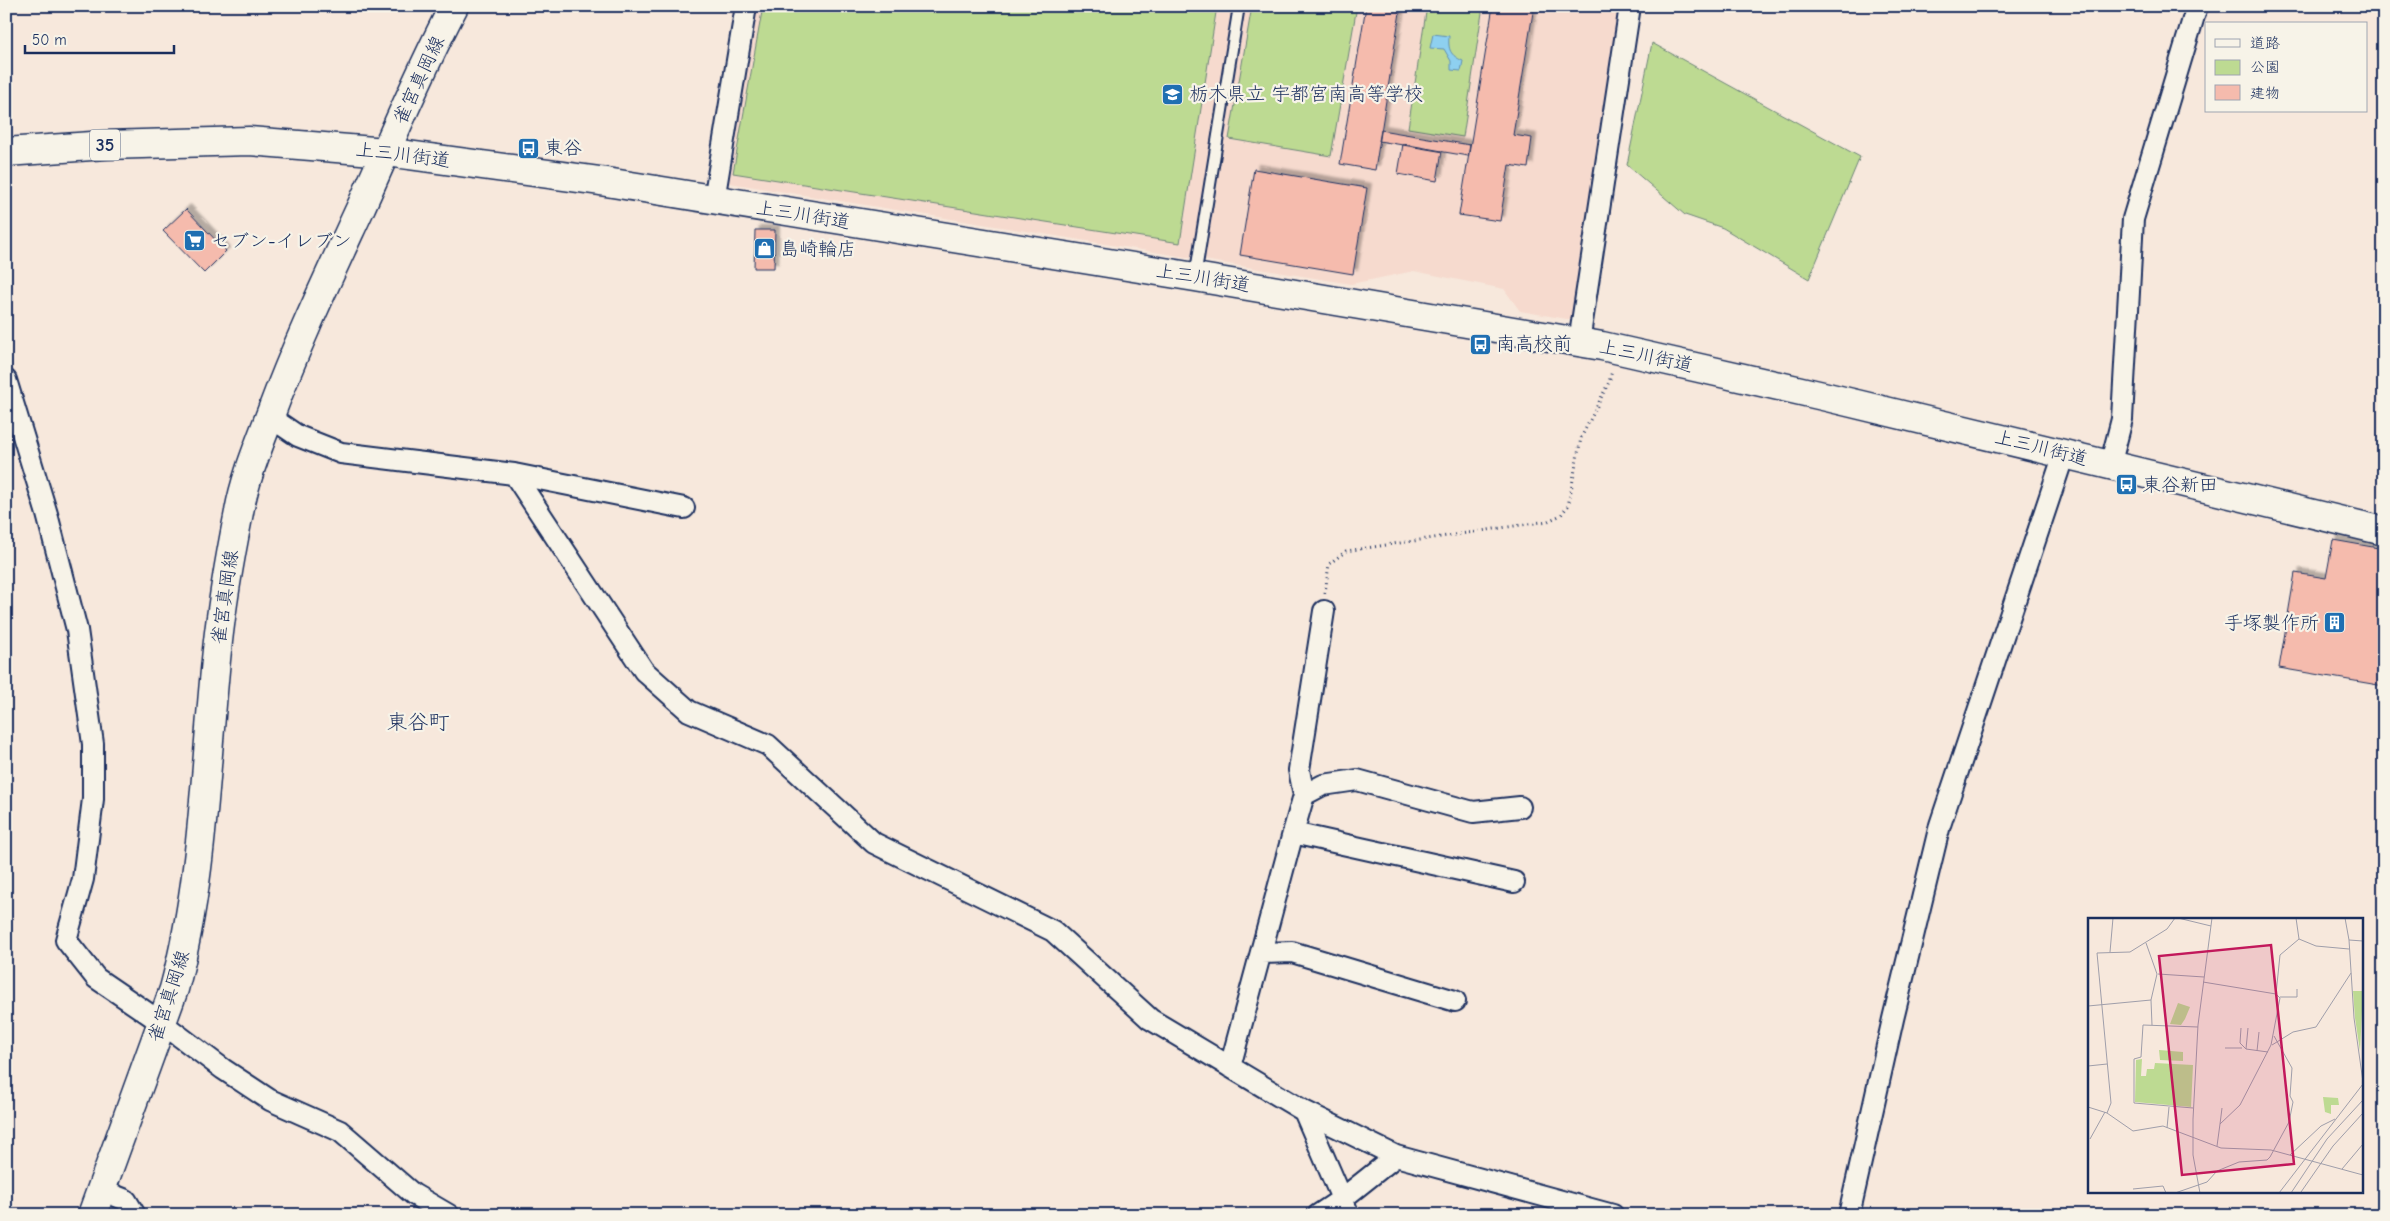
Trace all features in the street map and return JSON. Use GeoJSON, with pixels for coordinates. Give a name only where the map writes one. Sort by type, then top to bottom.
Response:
{"type":"FeatureCollection","features":[{"type":"Feature","properties":{"kind":"main road","name":"雀宮真岡線"},"geometry":{"type":"LineString","coordinates":[[92,1215],[162,1023],[184,952],[194,903],[202,840],[217,651],[228,566],[239,507],[254,456],[291,360],[386,152],[413,88],[454,6]]}},
{"type":"Feature","properties":{"kind":"main road","name":"上三川街道"},"geometry":{"type":"LineString","coordinates":[[6,152],[106,145],[214,141],[303,144],[386,152],[600,181],[1194,277],[1579,342],[1823,396],[2384,531]]}},
{"type":"Feature","properties":{"kind":"street"},"geometry":{"type":"LineString","coordinates":[[714,200],[746,6]]}},
{"type":"Feature","properties":{"kind":"street"},"geometry":{"type":"LineString","coordinates":[[1579,342],[1630,6]]}},
{"type":"Feature","properties":{"kind":"street"},"geometry":{"type":"LineString","coordinates":[[2110,466],[2122,419],[2133,219],[2197,6]]}},
{"type":"Feature","properties":{"kind":"street"},"geometry":{"type":"LineString","coordinates":[[6,380],[47,514],[77,630],[93,744],[93,799],[83,879],[66,940],[96,978],[162,1023],[222,1069],[270,1100],[340,1132],[413,1194],[449,1215]]}},
{"type":"Feature","properties":{"kind":"street"},"geometry":{"type":"LineString","coordinates":[[270,417],[298,436],[341,453],[514,474],[684,508]]}},
{"type":"Feature","properties":{"kind":"street"},"geometry":{"type":"LineString","coordinates":[[1849,1215],[1940,825],[2064,454]]}},
{"type":"Feature","properties":{"kind":"street"},"geometry":{"type":"LineString","coordinates":[[514,474],[644,671],[689,711],[768,745],[874,843],[1052,931],[1150,1019],[1304,1111],[1396,1156],[1613,1215]]}},
{"type":"Feature","properties":{"kind":"street"},"geometry":{"type":"LineString","coordinates":[[1230,1067],[1304,795],[1298,770],[1324,611]]}},
{"type":"Feature","properties":{"kind":"street"},"geometry":{"type":"LineString","coordinates":[[1304,795],[1323,785],[1357,780],[1473,812],[1520,806]]}},
{"type":"Feature","properties":{"kind":"street"},"geometry":{"type":"LineString","coordinates":[[1293,834],[1514,882]]}},
{"type":"Feature","properties":{"kind":"street"},"geometry":{"type":"LineString","coordinates":[[1261,953],[1292,952],[1455,1001]]}},
{"type":"Feature","properties":{"kind":"street"},"geometry":{"type":"LineString","coordinates":[[1304,1111],[1346,1207]]}},
{"type":"Feature","properties":{"kind":"street"},"geometry":{"type":"LineString","coordinates":[[1318,1215],[1346,1207],[1396,1156]]}},
{"type":"Feature","properties":{"kind":"street"},"geometry":{"type":"LineString","coordinates":[[101,1190],[126,1200],[135,1215]]}},
{"type":"Feature","properties":{"kind":"lane"},"geometry":{"type":"LineString","coordinates":[[1194,277],[1239,6]]}},
{"type":"Feature","properties":{"kind":"path"},"geometry":{"type":"LineString","coordinates":[[1324,611],[1329,564],[1346,551],[1548,521],[1561,515],[1568,506],[1581,438],[1609,382],[1618,350]]}},
{"type":"Feature","properties":{"kind":"shaded area","name":"栃木県立 宇都宮南高等学校"},"geometry":{"type":"Polygon","coordinates":[[[754,6],[1620,6],[1573,320],[1520,311],[1504,289],[1414,271],[1351,284],[724,182],[754,6]]]}},
{"type":"Feature","properties":{"kind":"green space"},"geometry":{"type":"Polygon","coordinates":[[[763,6],[1217,6],[1180,243],[733,173],[763,6]]]}},
{"type":"Feature","properties":{"kind":"green space"},"geometry":{"type":"Polygon","coordinates":[[[1252,6],[1357,6],[1331,156],[1229,139],[1252,6]]]}},
{"type":"Feature","properties":{"kind":"green space"},"geometry":{"type":"Polygon","coordinates":[[[1427,6],[1483,6],[1463,137],[1408,128],[1427,6]]]}},
{"type":"Feature","properties":{"kind":"green space"},"geometry":{"type":"Polygon","coordinates":[[[1652,43],[1860,157],[1809,279],[1723,228],[1685,215],[1627,165],[1652,43]]]}},
{"type":"Feature","properties":{"kind":"water"},"geometry":{"type":"Polygon","coordinates":[[[1433,34],[1449,36],[1451,52],[1455,57],[1463,61],[1461,71],[1451,70],[1451,61],[1444,49],[1430,48],[1433,34]]]}},
{"type":"Feature","properties":{"kind":"building"},"geometry":{"type":"Polygon","coordinates":[[[1366,6],[1401,6],[1375,170],[1340,164],[1366,6]]]}},
{"type":"Feature","properties":{"kind":"building"},"geometry":{"type":"Polygon","coordinates":[[[1493,6],[1534,6],[1513,135],[1532,138],[1528,168],[1509,165],[1500,221],[1459,215],[1493,6]]]}},
{"type":"Feature","properties":{"kind":"building"},"geometry":{"type":"Polygon","coordinates":[[[1381,130],[1470,145],[1468,156],[1379,141],[1381,130]]]}},
{"type":"Feature","properties":{"kind":"building"},"geometry":{"type":"Polygon","coordinates":[[[1403,144],[1442,151],[1437,181],[1398,174],[1403,144]]]}},
{"type":"Feature","properties":{"kind":"building"},"geometry":{"type":"Polygon","coordinates":[[[1254,169],[1367,188],[1353,274],[1240,255],[1254,169]]]}},
{"type":"Feature","properties":{"kind":"building","name":"セブン-イレブン"},"geometry":{"type":"Polygon","coordinates":[[[186,209],[226,251],[204,273],[163,231],[186,209]]]}},
{"type":"Feature","properties":{"kind":"building","name":"島崎輪店"},"geometry":{"type":"Polygon","coordinates":[[[755,230],[775,230],[774,268],[754,268],[755,230]]]}},
{"type":"Feature","properties":{"kind":"building","name":"手塚製作所"},"geometry":{"type":"Polygon","coordinates":[[[2333,540],[2384,549],[2384,686],[2279,668],[2295,573],[2326,578],[2333,540]]]}},
{"type":"Feature","properties":{"kind":"place","name":"栃木県立 宇都宮南高等学校"},"geometry":{"type":"Point","coordinates":[1173,94]}},
{"type":"Feature","properties":{"kind":"place","name":"東谷"},"geometry":{"type":"Point","coordinates":[528,148]}},
{"type":"Feature","properties":{"kind":"place","name":"セブン-イレブン"},"geometry":{"type":"Point","coordinates":[195,241]}},
{"type":"Feature","properties":{"kind":"place","name":"島崎輪店"},"geometry":{"type":"Point","coordinates":[764,249]}},
{"type":"Feature","properties":{"kind":"place","name":"南高校前"},"geometry":{"type":"Point","coordinates":[1480,344]}},
{"type":"Feature","properties":{"kind":"place","name":"東谷新田"},"geometry":{"type":"Point","coordinates":[2126,485]}},
{"type":"Feature","properties":{"kind":"place","name":"手塚製作所"},"geometry":{"type":"Point","coordinates":[2335,623]}},
{"type":"Feature","properties":{"kind":"district","name":"東谷町"},"geometry":{"type":"Point","coordinates":[418,722]}}]}
